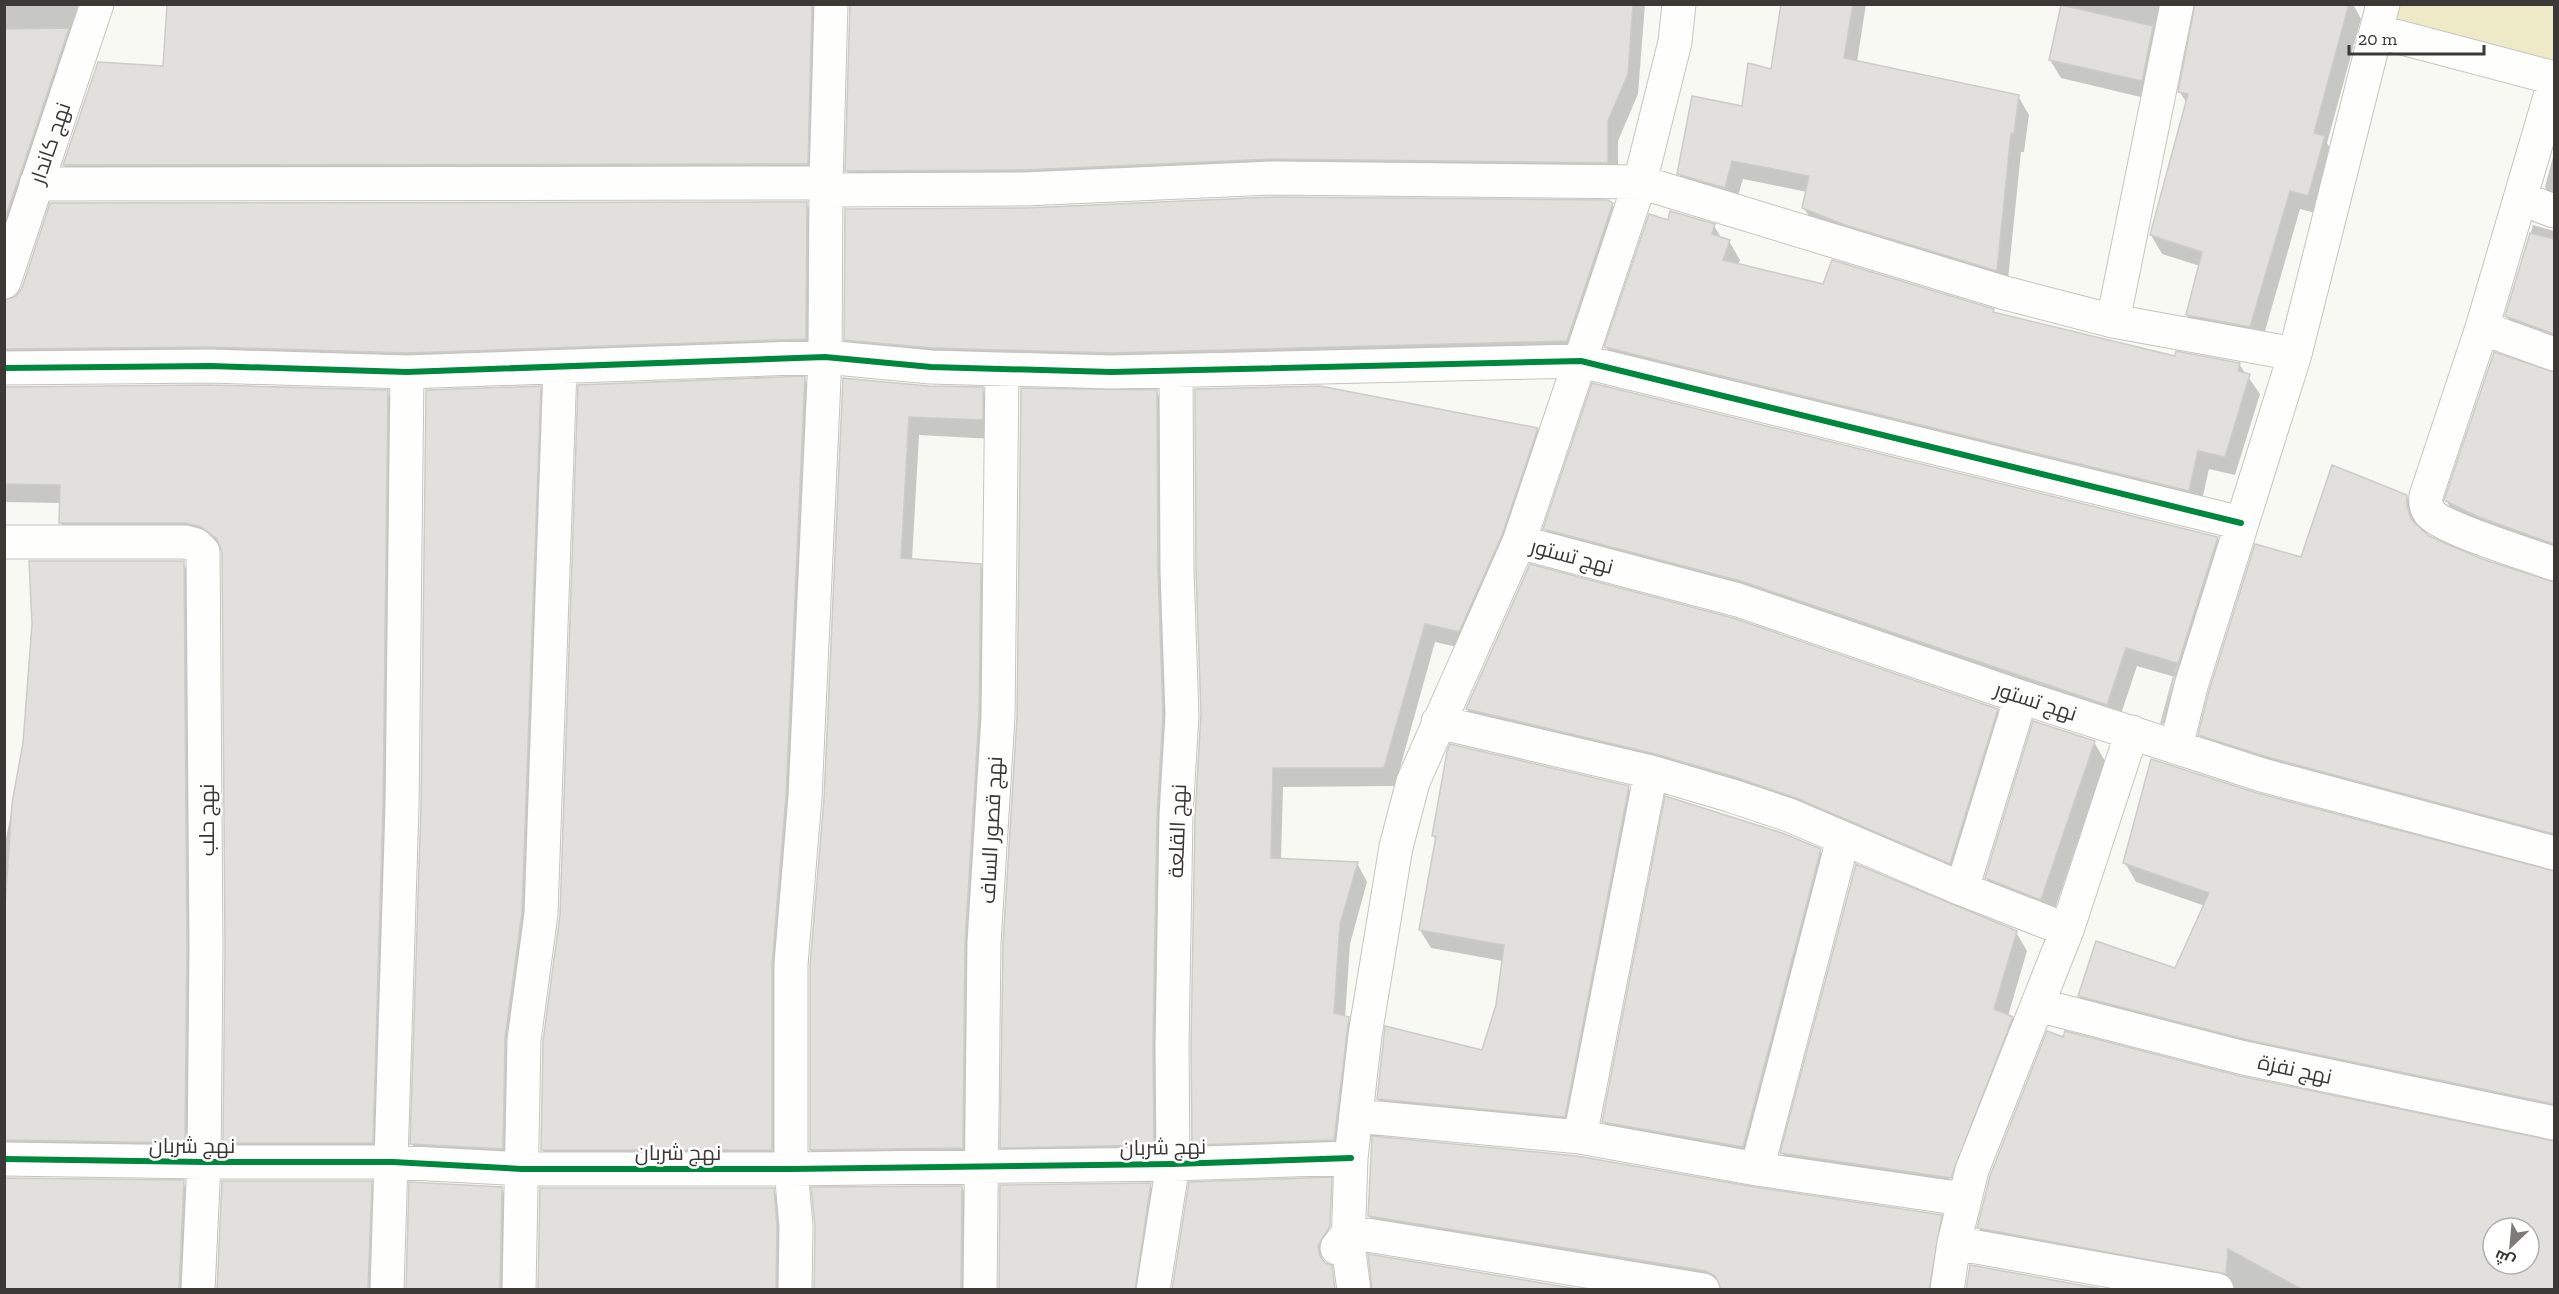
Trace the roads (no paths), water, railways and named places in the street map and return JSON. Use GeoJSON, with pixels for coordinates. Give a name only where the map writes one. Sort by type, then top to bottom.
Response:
{"type":"FeatureCollection","features":[{"type":"Feature","properties":{"kind":"street","name":"نهج كاندار"},"geometry":{"type":"LineString","coordinates":[[4,282],[97,4]]}},
{"type":"Feature","properties":{"kind":"street"},"geometry":{"type":"LineString","coordinates":[[795,1290],[796,1226],[791,1169],[791,964],[805,797],[825,357],[826,187],[831,4]]}},
{"type":"Feature","properties":{"kind":"street"},"geometry":{"type":"LineString","coordinates":[[1354,1290],[1349,1232],[1351,1158],[1365,1035],[1396,847],[1413,782],[1519,542],[1581,361],[1640,182],[1675,42],[1679,4]]}},
{"type":"Feature","properties":{"kind":"street"},"geometry":{"type":"LineString","coordinates":[[2113,321],[2177,4]]}},
{"type":"Feature","properties":{"kind":"street"},"geometry":{"type":"LineString","coordinates":[[2176,747],[2191,686],[2295,354],[2380,18],[2554,78]]}},
{"type":"Feature","properties":{"kind":"street"},"geometry":{"type":"LineString","coordinates":[[2554,84],[2522,199],[2425,504],[2436,519],[2454,528],[2554,564]]}},
{"type":"Feature","properties":{"kind":"street"},"geometry":{"type":"LineString","coordinates":[[36,184],[1024,189],[1274,178],[1640,182],[2005,292],[2113,321],[2295,354]]}},
{"type":"Feature","properties":{"kind":"street"},"geometry":{"type":"LineString","coordinates":[[2522,199],[2554,211]]}},
{"type":"Feature","properties":{"kind":"street"},"geometry":{"type":"LineString","coordinates":[[2482,328],[2554,354]]}},
{"type":"Feature","properties":{"kind":"street"},"geometry":{"type":"LineString","coordinates":[[4,368],[210,366],[407,372],[825,357],[931,367],[1002,370],[1176,371],[1581,361],[2241,524]]}},
{"type":"Feature","properties":{"kind":"street"},"geometry":{"type":"LineString","coordinates":[[519,1290],[524,1040],[541,914],[560,367]]}},
{"type":"Feature","properties":{"kind":"street","name":"نهج قصور الساف"},"geometry":{"type":"LineString","coordinates":[[980,1290],[984,943],[998,717],[1002,370]]}},
{"type":"Feature","properties":{"kind":"street","name":"نهج القلعة"},"geometry":{"type":"LineString","coordinates":[[1153,1290],[1173,1164],[1172,1044],[1176,816],[1182,715],[1176,371]]}},
{"type":"Feature","properties":{"kind":"street"},"geometry":{"type":"LineString","coordinates":[[387,1290],[393,1162],[402,806],[407,372]]}},
{"type":"Feature","properties":{"kind":"street","name":"نهج حلب"},"geometry":{"type":"LineString","coordinates":[[4,542],[184,542],[196,545],[203,552],[206,900],[204,1162],[198,1290]]}},
{"type":"Feature","properties":{"kind":"street","name":"نهج تستور"},"geometry":{"type":"LineString","coordinates":[[1519,542],[1738,600],[2020,697],[2262,775],[2554,853]]}},
{"type":"Feature","properties":{"kind":"street"},"geometry":{"type":"LineString","coordinates":[[1962,889],[2020,697]]}},
{"type":"Feature","properties":{"kind":"street"},"geometry":{"type":"LineString","coordinates":[[1438,722],[1651,772],[1789,815],[1962,889],[2067,930]]}},
{"type":"Feature","properties":{"kind":"street"},"geometry":{"type":"LineString","coordinates":[[1947,1290],[1954,1242],[1972,1170],[2067,930],[2132,732]]}},
{"type":"Feature","properties":{"kind":"street"},"geometry":{"type":"LineString","coordinates":[[1580,1137],[1651,772]]}},
{"type":"Feature","properties":{"kind":"street"},"geometry":{"type":"LineString","coordinates":[[1757,1169],[1843,839]]}},
{"type":"Feature","properties":{"kind":"street","name":"نهج نفزة"},"geometry":{"type":"LineString","coordinates":[[2038,1005],[2244,1058],[2554,1123]]}},
{"type":"Feature","properties":{"kind":"street"},"geometry":{"type":"LineString","coordinates":[[1356,1116],[1580,1137],[1757,1169],[1963,1199]]}},
{"type":"Feature","properties":{"kind":"street","name":"نهج شربان"},"geometry":{"type":"LineString","coordinates":[[4,1159],[393,1162],[522,1169],[791,1169],[1173,1164],[1351,1158]]}},
{"type":"Feature","properties":{"kind":"street"},"geometry":{"type":"LineString","coordinates":[[1331,1290],[1338,1245],[1349,1232]]}},
{"type":"Feature","properties":{"kind":"street"},"geometry":{"type":"LineString","coordinates":[[1349,1232],[1703,1290]]}},
{"type":"Feature","properties":{"kind":"street"},"geometry":{"type":"LineString","coordinates":[[1954,1242],[2217,1290]]}}]}
